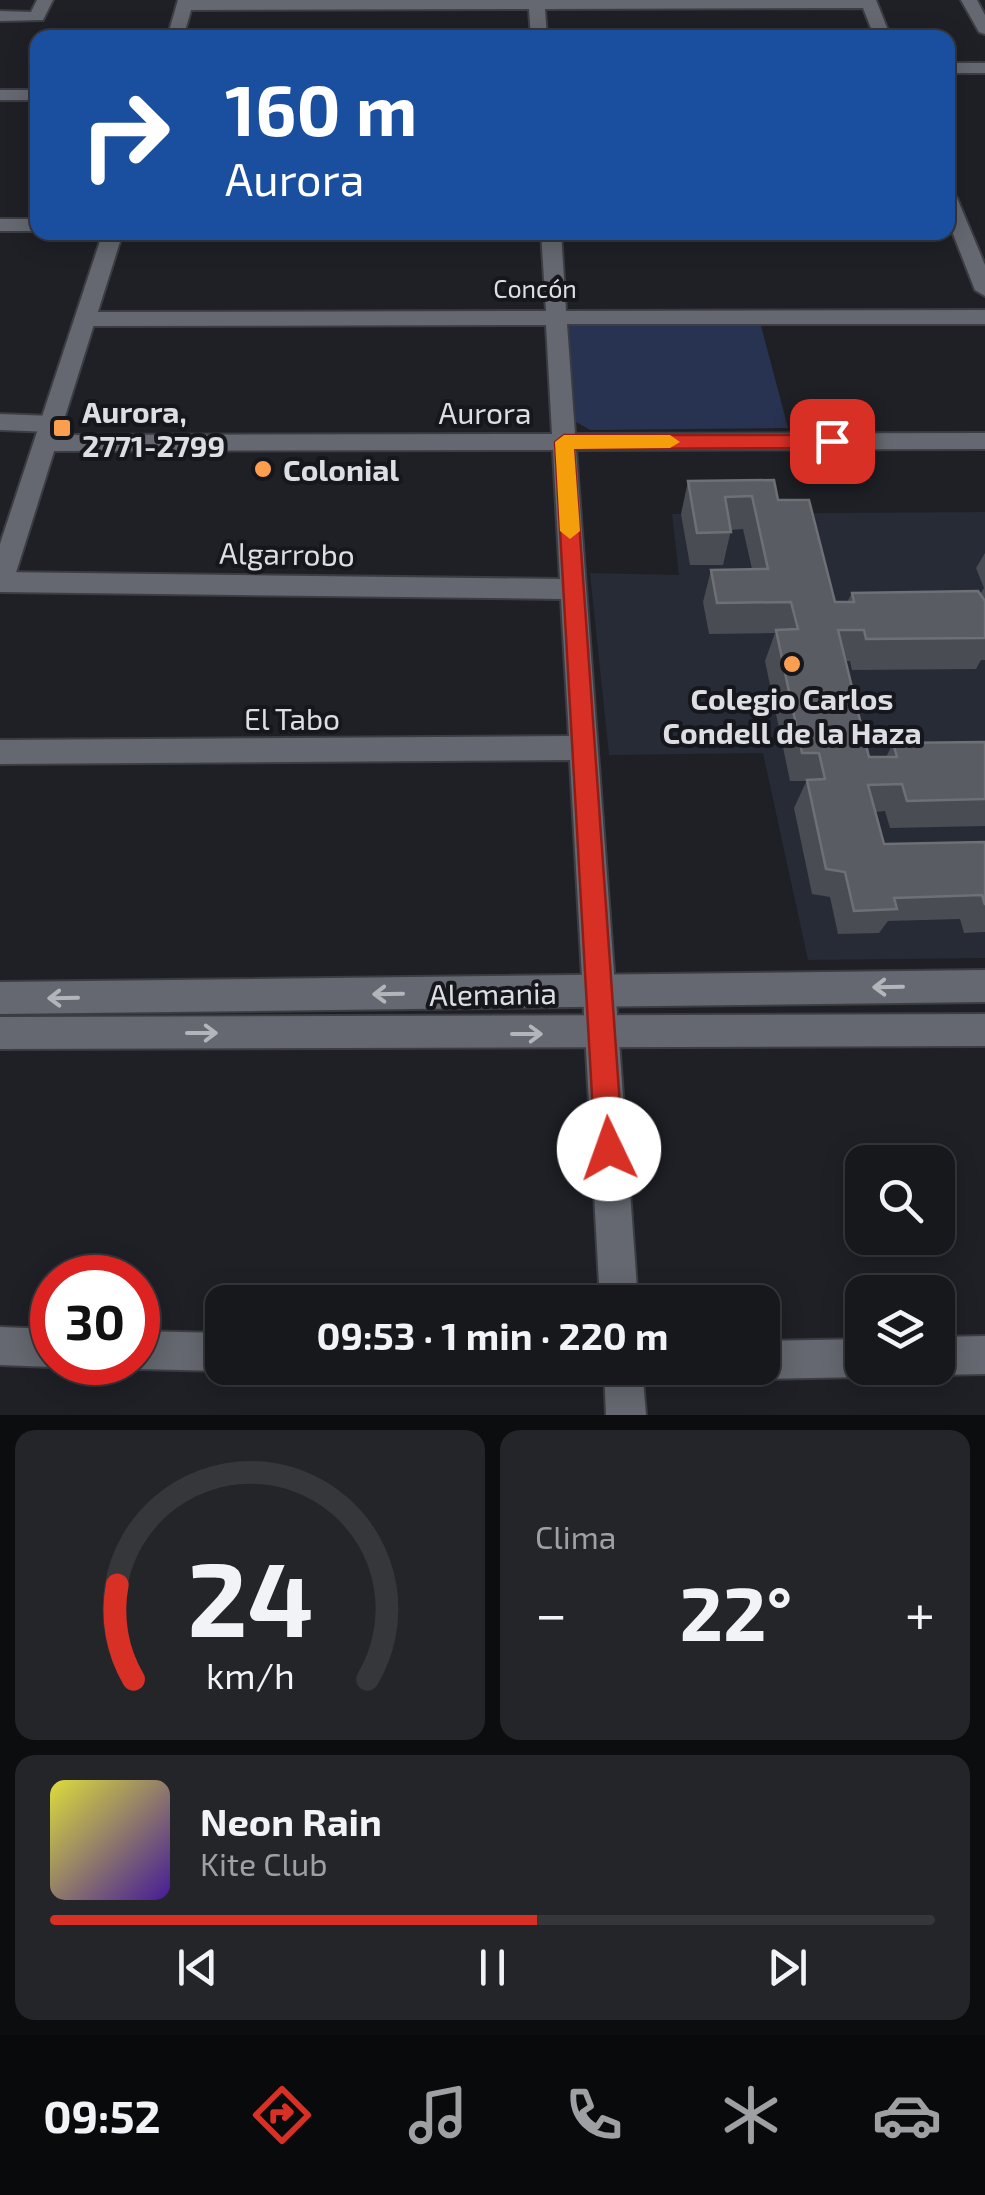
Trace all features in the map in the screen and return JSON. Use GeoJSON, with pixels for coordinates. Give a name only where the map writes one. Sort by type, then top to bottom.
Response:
{"type":"FeatureCollection","features":[{"type":"Feature","properties":{"kind":"street"},"geometry":{"type":"LineString","coordinates":[[0,16],[37,17],[45,0]]}},
{"type":"Feature","properties":{"kind":"street"},"geometry":{"type":"LineString","coordinates":[[969,0],[985,28]]}},
{"type":"Feature","properties":{"kind":"street"},"geometry":{"type":"LineString","coordinates":[[177,30],[185,3],[869,1],[879,30]]}},
{"type":"Feature","properties":{"kind":"street"},"geometry":{"type":"LineString","coordinates":[[539,30],[540,2]]}},
{"type":"Feature","properties":{"kind":"street"},"geometry":{"type":"LineString","coordinates":[[955,68],[985,68]]}},
{"type":"Feature","properties":{"kind":"street"},"geometry":{"type":"LineString","coordinates":[[0,95],[30,95]]}},
{"type":"Feature","properties":{"kind":"street"},"geometry":{"type":"LineString","coordinates":[[0,225],[30,225]]}},
{"type":"Feature","properties":{"kind":"street"},"geometry":{"type":"LineString","coordinates":[[955,226],[977,251],[985,290]]}},
{"type":"Feature","properties":{"kind":"street"},"geometry":{"type":"LineString","coordinates":[[0,582],[110,240]]}},
{"type":"Feature","properties":{"kind":"street"},"geometry":{"type":"LineString","coordinates":[[552,240],[617,1285]]}},
{"type":"Feature","properties":{"kind":"street","name":"Concón"},"geometry":{"type":"LineString","coordinates":[[85,318],[985,317]]}},
{"type":"Feature","properties":{"kind":"street","name":"Aurora"},"geometry":{"type":"LineString","coordinates":[[0,422],[48,434],[564,442],[985,441]]}},
{"type":"Feature","properties":{"kind":"street","name":"Algarrobo"},"geometry":{"type":"LineString","coordinates":[[0,582],[574,588]]}},
{"type":"Feature","properties":{"kind":"street","name":"El Tabo"},"geometry":{"type":"LineString","coordinates":[[0,752],[584,748]]}},
{"type":"Feature","properties":{"kind":"street","name":"Alemania"},"geometry":{"type":"LineString","coordinates":[[0,998],[985,986]]}},
{"type":"Feature","properties":{"kind":"street","name":"Alemania"},"geometry":{"type":"LineString","coordinates":[[0,1032],[602,1034],[985,1030]]}},
{"type":"Feature","properties":{"kind":"street"},"geometry":{"type":"LineString","coordinates":[[0,1346],[30,1347]]}},
{"type":"Feature","properties":{"kind":"street"},"geometry":{"type":"LineString","coordinates":[[160,1351],[205,1352]]}},
{"type":"Feature","properties":{"kind":"street"},"geometry":{"type":"LineString","coordinates":[[955,1356],[985,1355]]}},
{"type":"Feature","properties":{"kind":"street"},"geometry":{"type":"LineString","coordinates":[[780,1360],[845,1358]]}},
{"type":"Feature","properties":{"kind":"street"},"geometry":{"type":"LineString","coordinates":[[623,1385],[626,1415]]}},
{"type":"Feature","properties":{"kind":"shaded area"},"geometry":{"type":"Polygon","coordinates":[[[568,322],[760,322],[788,428],[590,430],[576,422],[568,322]]]}},
{"type":"Feature","properties":{"kind":"shaded area","name":"Colegio Carlos Condell de la Haza"},"geometry":{"type":"Polygon","coordinates":[[[985,512],[985,958],[808,960],[763,753],[609,755],[590,573],[679,575],[672,514],[985,512]]]}},
{"type":"Feature","properties":{"kind":"building"},"geometry":{"type":"Polygon","coordinates":[[[774,480],[778,500],[809,500],[835,602],[854,602],[852,593],[978,591],[985,601],[985,638],[866,639],[864,630],[838,630],[869,757],[897,757],[893,743],[985,742],[985,799],[907,801],[902,784],[868,785],[884,844],[985,842],[985,905],[982,895],[894,898],[897,909],[854,911],[845,872],[826,869],[807,780],[825,779],[819,753],[802,753],[776,630],[798,629],[791,602],[717,603],[711,570],[768,569],[752,496],[725,497],[731,532],[697,533],[688,481],[774,480]]]}},
{"type":"Feature","properties":{"kind":"slow traffic"},"geometry":{"type":"LineString","coordinates":[[570,531],[564,442],[670,442]]}},
{"type":"Feature","properties":{"kind":"place","name":"Aurora, 2771-2799"},"geometry":{"type":"Point","coordinates":[62,428]}},
{"type":"Feature","properties":{"kind":"place","name":"Colonial"},"geometry":{"type":"Point","coordinates":[263,469]}},
{"type":"Feature","properties":{"kind":"place","name":"Colegio Carlos Condell de la Haza"},"geometry":{"type":"Point","coordinates":[792,664]}},
{"type":"Feature","properties":{"kind":"route"},"geometry":{"type":"LineString","coordinates":[[609,1149],[564,442],[832,441]]}}]}
